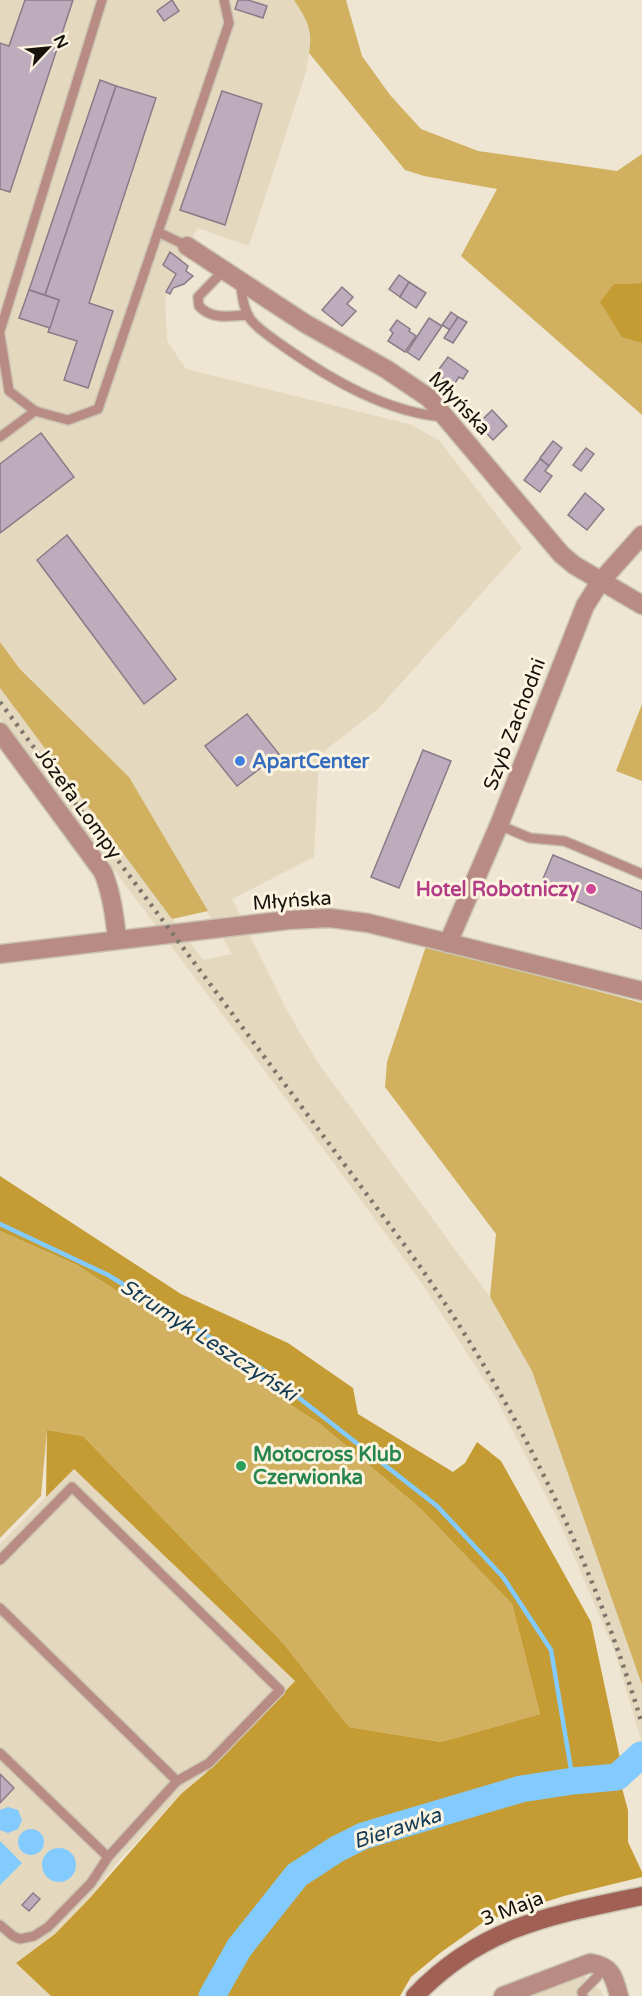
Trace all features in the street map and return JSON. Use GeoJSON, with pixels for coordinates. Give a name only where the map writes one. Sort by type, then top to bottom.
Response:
{"type":"FeatureCollection","features":[{"type":"Feature","properties":{"kind":"main road","name":"3 Maja"},"geometry":{"type":"LineString","coordinates":[[415,1996],[436,1975],[485,1942],[529,1922],[642,1896]]}},
{"type":"Feature","properties":{"kind":"street","name":"Młyńska"},"geometry":{"type":"LineString","coordinates":[[187,246],[313,329],[409,383],[429,398],[561,554],[600,582],[642,605]]}},
{"type":"Feature","properties":{"kind":"street","name":"Szyb Zachodni"},"geometry":{"type":"LineString","coordinates":[[448,943],[499,825],[579,618],[600,582],[642,535]]}},
{"type":"Feature","properties":{"kind":"street","name":"Józefa Lompy"},"geometry":{"type":"LineString","coordinates":[[0,732],[103,872],[114,911],[117,940]]}},
{"type":"Feature","properties":{"kind":"street","name":"Młyńska"},"geometry":{"type":"LineString","coordinates":[[0,954],[304,918],[330,918],[368,923],[642,991]]}},
{"type":"Feature","properties":{"kind":"street"},"geometry":{"type":"LineString","coordinates":[[503,1996],[590,1963],[602,1965],[611,1972],[619,1996]]}},
{"type":"Feature","properties":{"kind":"lane"},"geometry":{"type":"LineString","coordinates":[[0,331],[102,0]]}},
{"type":"Feature","properties":{"kind":"lane"},"geometry":{"type":"LineString","coordinates":[[0,335],[9,391],[35,411],[68,420],[98,409],[229,23],[224,0]]}},
{"type":"Feature","properties":{"kind":"lane"},"geometry":{"type":"LineString","coordinates":[[158,232],[187,246]]}},
{"type":"Feature","properties":{"kind":"lane"},"geometry":{"type":"LineString","coordinates":[[224,270],[198,297],[199,306],[212,315],[248,315]]}},
{"type":"Feature","properties":{"kind":"lane"},"geometry":{"type":"LineString","coordinates":[[240,281],[248,315],[259,328],[295,354],[388,404],[414,413],[447,417]]}},
{"type":"Feature","properties":{"kind":"lane"},"geometry":{"type":"LineString","coordinates":[[0,437],[35,411]]}},
{"type":"Feature","properties":{"kind":"lane"},"geometry":{"type":"LineString","coordinates":[[499,825],[530,838],[574,844],[642,874]]}},
{"type":"Feature","properties":{"kind":"lane"},"geometry":{"type":"LineString","coordinates":[[0,1560],[72,1487],[280,1690],[209,1763],[177,1780],[108,1857],[91,1883],[42,1932],[20,1939],[0,1925]]}},
{"type":"Feature","properties":{"kind":"lane"},"geometry":{"type":"LineString","coordinates":[[0,1608],[177,1780]]}},
{"type":"Feature","properties":{"kind":"lane"},"geometry":{"type":"LineString","coordinates":[[0,1753],[108,1857]]}},
{"type":"Feature","properties":{"kind":"lane"},"geometry":{"type":"LineString","coordinates":[[583,1996],[582,1992],[597,1977],[602,1965]]}},
{"type":"Feature","properties":{"kind":"shaded area"},"geometry":{"type":"Polygon","coordinates":[[[0,0],[294,0],[306,17],[312,36],[306,72],[249,246],[198,228],[187,246],[165,299],[167,341],[186,369],[409,424],[439,440],[522,548],[377,710],[319,755],[314,857],[232,899],[285,1007],[318,1063],[490,1297],[532,1371],[642,1685],[642,1743],[614,1650],[559,1521],[496,1398],[421,1282],[0,718],[0,688],[203,960],[232,954],[129,777],[20,668],[0,642],[0,0]]]}},
{"type":"Feature","properties":{"kind":"shaded area"},"geometry":{"type":"Polygon","coordinates":[[[294,0],[346,0],[362,56],[390,95],[421,129],[478,151],[617,171],[642,154],[642,283],[614,284],[622,336],[642,343],[642,415],[461,256],[497,189],[424,176],[405,170],[309,53],[308,25],[294,0]]]}},
{"type":"Feature","properties":{"kind":"shaded area"},"geometry":{"type":"Polygon","coordinates":[[[642,283],[642,343],[622,337],[600,302],[614,284],[642,283]]]}},
{"type":"Feature","properties":{"kind":"shaded area"},"geometry":{"type":"Polygon","coordinates":[[[0,642],[20,669],[129,777],[208,911],[172,919],[0,688],[0,642]]]}},
{"type":"Feature","properties":{"kind":"shaded area"},"geometry":{"type":"Polygon","coordinates":[[[642,704],[642,781],[616,771],[642,704]]]}},
{"type":"Feature","properties":{"kind":"shaded area"},"geometry":{"type":"Polygon","coordinates":[[[426,946],[642,1003],[642,1685],[532,1371],[490,1297],[496,1234],[385,1087],[387,1062],[426,946]]]}},
{"type":"Feature","properties":{"kind":"shaded area"},"geometry":{"type":"Polygon","coordinates":[[[0,1176],[181,1294],[288,1343],[353,1388],[358,1414],[453,1472],[465,1463],[477,1442],[501,1461],[591,1622],[620,1758],[617,1770],[628,1810],[628,1842],[642,1872],[642,1877],[564,1896],[485,1921],[411,1977],[400,1996],[51,1996],[16,1963],[55,1934],[181,1794],[206,1773],[295,1681],[74,1469],[46,1497],[47,1430],[83,1436],[283,1643],[349,1727],[441,1742],[540,1714],[512,1604],[420,1508],[320,1424],[77,1265],[0,1231],[0,1176]]]}},
{"type":"Feature","properties":{"kind":"shaded area","name":"Motocross Klub Czerwionka"},"geometry":{"type":"Polygon","coordinates":[[[0,1231],[77,1265],[320,1424],[420,1508],[512,1604],[540,1714],[441,1742],[349,1727],[283,1643],[83,1436],[47,1430],[41,1496],[0,1538],[0,1231]]]}},
{"type":"Feature","properties":{"kind":"shaded area"},"geometry":{"type":"Polygon","coordinates":[[[74,1468],[295,1681],[206,1773],[181,1794],[55,1934],[17,1962],[51,1996],[0,1996],[0,1544],[74,1468]]]}},
{"type":"Feature","properties":{"kind":"shaded area"},"geometry":{"type":"Polygon","coordinates":[[[584,1975],[602,1992],[603,1996],[524,1996],[584,1975]]]}},
{"type":"Feature","properties":{"kind":"water"},"geometry":{"type":"Polygon","coordinates":[[[8,1807],[18,1810],[22,1820],[18,1829],[8,1833],[0,1830],[0,1810],[8,1807]]]}},
{"type":"Feature","properties":{"kind":"water"},"geometry":{"type":"Polygon","coordinates":[[[31,1829],[40,1833],[44,1842],[40,1851],[31,1855],[22,1851],[18,1842],[22,1833],[31,1829]]]}},
{"type":"Feature","properties":{"kind":"water"},"geometry":{"type":"Polygon","coordinates":[[[0,1841],[22,1863],[0,1885],[0,1841]]]}},
{"type":"Feature","properties":{"kind":"water"},"geometry":{"type":"Polygon","coordinates":[[[59,1848],[71,1853],[76,1865],[71,1877],[59,1882],[47,1877],[42,1865],[47,1853],[59,1848]]]}},
{"type":"Feature","properties":{"kind":"building"},"geometry":{"type":"Polygon","coordinates":[[[25,0],[73,0],[10,192],[0,189],[0,43],[9,46],[25,0]]]}},
{"type":"Feature","properties":{"kind":"building"},"geometry":{"type":"Polygon","coordinates":[[[172,0],[179,11],[164,21],[157,11],[172,0]]]}},
{"type":"Feature","properties":{"kind":"building"},"geometry":{"type":"Polygon","coordinates":[[[238,0],[248,0],[267,6],[263,18],[235,9],[238,0]]]}},
{"type":"Feature","properties":{"kind":"building"},"geometry":{"type":"Polygon","coordinates":[[[100,80],[116,86],[45,295],[29,290],[100,80]]]}},
{"type":"Feature","properties":{"kind":"building"},"geometry":{"type":"Polygon","coordinates":[[[116,86],[156,98],[89,303],[113,311],[88,388],[64,380],[77,341],[48,332],[59,300],[45,295],[116,86]]]}},
{"type":"Feature","properties":{"kind":"building"},"geometry":{"type":"Polygon","coordinates":[[[222,91],[262,104],[225,225],[180,210],[222,91]]]}},
{"type":"Feature","properties":{"kind":"building"},"geometry":{"type":"Polygon","coordinates":[[[170,252],[188,266],[186,271],[193,276],[184,284],[173,288],[170,294],[166,292],[176,274],[163,265],[170,252]]]}},
{"type":"Feature","properties":{"kind":"building"},"geometry":{"type":"Polygon","coordinates":[[[399,275],[409,282],[400,297],[389,289],[399,275]]]}},
{"type":"Feature","properties":{"kind":"building"},"geometry":{"type":"Polygon","coordinates":[[[409,282],[426,293],[416,308],[400,297],[409,282]]]}},
{"type":"Feature","properties":{"kind":"building"},"geometry":{"type":"Polygon","coordinates":[[[342,287],[353,297],[347,304],[356,311],[342,326],[322,310],[342,287]]]}},
{"type":"Feature","properties":{"kind":"building"},"geometry":{"type":"Polygon","coordinates":[[[29,290],[59,300],[50,328],[19,318],[29,290]]]}},
{"type":"Feature","properties":{"kind":"building"},"geometry":{"type":"Polygon","coordinates":[[[451,312],[458,317],[450,330],[442,325],[451,312]]]}},
{"type":"Feature","properties":{"kind":"building"},"geometry":{"type":"Polygon","coordinates":[[[458,317],[467,322],[453,343],[444,338],[458,317]]]}},
{"type":"Feature","properties":{"kind":"building"},"geometry":{"type":"Polygon","coordinates":[[[429,318],[442,326],[419,360],[407,352],[429,318]]]}},
{"type":"Feature","properties":{"kind":"building"},"geometry":{"type":"Polygon","coordinates":[[[397,320],[416,336],[405,352],[388,341],[393,333],[390,330],[397,320]]]}},
{"type":"Feature","properties":{"kind":"building"},"geometry":{"type":"Polygon","coordinates":[[[448,357],[468,371],[463,379],[459,377],[453,386],[436,373],[448,357]]]}},
{"type":"Feature","properties":{"kind":"building"},"geometry":{"type":"Polygon","coordinates":[[[492,410],[507,426],[493,440],[478,424],[492,410]]]}},
{"type":"Feature","properties":{"kind":"building"},"geometry":{"type":"Polygon","coordinates":[[[41,433],[74,477],[0,533],[0,464],[41,433]]]}},
{"type":"Feature","properties":{"kind":"building"},"geometry":{"type":"Polygon","coordinates":[[[553,441],[562,448],[549,466],[540,458],[553,441]]]}},
{"type":"Feature","properties":{"kind":"building"},"geometry":{"type":"Polygon","coordinates":[[[586,448],[594,454],[581,471],[573,465],[586,448]]]}},
{"type":"Feature","properties":{"kind":"building"},"geometry":{"type":"Polygon","coordinates":[[[540,459],[549,466],[545,471],[552,476],[540,492],[524,480],[540,459]]]}},
{"type":"Feature","properties":{"kind":"building"},"geometry":{"type":"Polygon","coordinates":[[[585,493],[604,509],[587,530],[568,515],[585,493]]]}},
{"type":"Feature","properties":{"kind":"building"},"geometry":{"type":"Polygon","coordinates":[[[67,535],[176,679],[144,704],[37,560],[67,535]]]}},
{"type":"Feature","properties":{"kind":"building"},"geometry":{"type":"Polygon","coordinates":[[[247,714],[279,754],[237,786],[205,746],[247,714]]]}},
{"type":"Feature","properties":{"kind":"building"},"geometry":{"type":"Polygon","coordinates":[[[423,750],[451,761],[399,888],[371,877],[423,750]]]}},
{"type":"Feature","properties":{"kind":"building","name":"Hotel Robotniczy"},"geometry":{"type":"Polygon","coordinates":[[[553,855],[642,892],[642,929],[540,886],[553,855]]]}},
{"type":"Feature","properties":{"kind":"building"},"geometry":{"type":"Polygon","coordinates":[[[0,1774],[14,1788],[0,1803],[0,1774]]]}},
{"type":"Feature","properties":{"kind":"building"},"geometry":{"type":"Polygon","coordinates":[[[33,1893],[40,1899],[29,1911],[22,1905],[33,1893]]]}},
{"type":"Feature","properties":{"kind":"waterway","name":"Strumyk Leszczyński"},"geometry":{"type":"LineString","coordinates":[[0,1224],[108,1275],[262,1369],[437,1506],[503,1577],[551,1650],[573,1781]]}},
{"type":"Feature","properties":{"kind":"waterway","name":"Bierawka"},"geometry":{"type":"LineString","coordinates":[[212,1996],[239,1948],[297,1875],[337,1849],[363,1836],[521,1789],[617,1777],[641,1755]]}},
{"type":"Feature","properties":{"kind":"railway"},"geometry":{"type":"LineString","coordinates":[[0,702],[406,1247],[480,1358],[513,1416],[572,1536],[598,1598],[642,1724]]}},
{"type":"Feature","properties":{"kind":"place","name":"ApartCenter"},"geometry":{"type":"Point","coordinates":[240,761]}},
{"type":"Feature","properties":{"kind":"place","name":"Hotel Robotniczy"},"geometry":{"type":"Point","coordinates":[591,889]}},
{"type":"Feature","properties":{"kind":"place","name":"Motocross Klub Czerwionka"},"geometry":{"type":"Point","coordinates":[241,1466]}}]}
